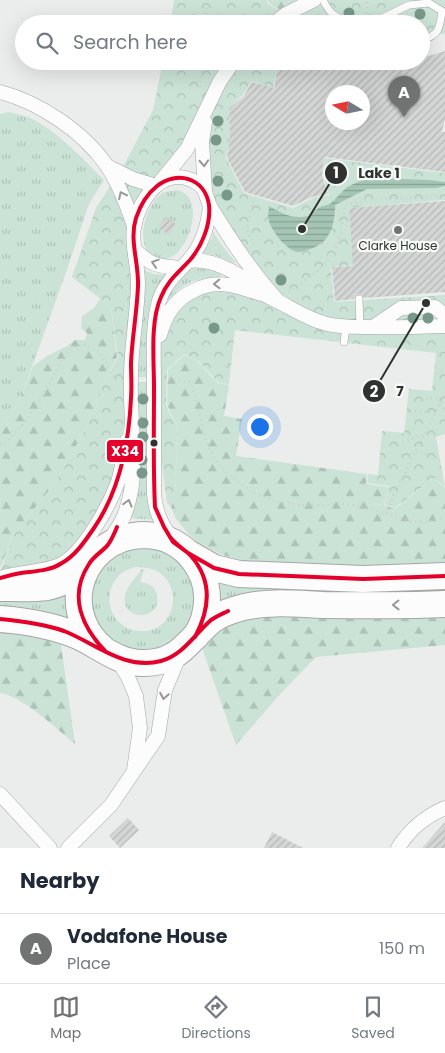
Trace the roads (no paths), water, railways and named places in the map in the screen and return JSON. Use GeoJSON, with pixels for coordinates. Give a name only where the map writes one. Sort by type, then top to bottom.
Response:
{"type":"FeatureCollection","features":[{"type":"Feature","properties":{"kind":"highway"},"geometry":{"type":"LineString","coordinates":[[0,588],[48,587],[61,583],[76,575],[117,540],[139,535],[151,535],[162,538],[181,547],[214,568],[239,574],[363,579],[445,576]]}},
{"type":"Feature","properties":{"kind":"highway"},"geometry":{"type":"LineString","coordinates":[[181,547],[195,561],[201,571],[207,593],[205,616],[188,644]]}},
{"type":"Feature","properties":{"kind":"highway"},"geometry":{"type":"LineString","coordinates":[[98,556],[81,585],[79,595],[85,627],[98,644],[110,654]]}},
{"type":"Feature","properties":{"kind":"highway"},"geometry":{"type":"LineString","coordinates":[[0,619],[63,630],[110,654],[134,663],[163,660],[188,644],[212,620],[225,612],[257,605],[445,604]]}},
{"type":"Feature","properties":{"kind":"street"},"geometry":{"type":"LineString","coordinates":[[285,15],[314,0]]}},
{"type":"Feature","properties":{"kind":"street"},"geometry":{"type":"LineString","coordinates":[[157,185],[187,149],[220,81],[228,70]]}},
{"type":"Feature","properties":{"kind":"street"},"geometry":{"type":"LineString","coordinates":[[0,92],[46,111],[86,142],[106,165],[127,204],[134,226],[134,249],[138,284],[131,379],[133,474],[124,516],[98,556]]}},
{"type":"Feature","properties":{"kind":"street"},"geometry":{"type":"LineString","coordinates":[[210,102],[202,142],[205,191],[210,206],[230,240],[264,286],[280,303]]}},
{"type":"Feature","properties":{"kind":"street"},"geometry":{"type":"LineString","coordinates":[[106,165],[133,180],[157,185]]}},
{"type":"Feature","properties":{"kind":"street"},"geometry":{"type":"LineString","coordinates":[[134,226],[139,211],[152,189],[167,179],[182,178],[191,180],[199,184],[205,191]]}},
{"type":"Feature","properties":{"kind":"street"},"geometry":{"type":"LineString","coordinates":[[181,547],[164,528],[155,507],[154,355],[157,312],[160,299],[169,282],[198,248],[204,237],[210,206]]}},
{"type":"Feature","properties":{"kind":"street"},"geometry":{"type":"LineString","coordinates":[[134,249],[143,258],[158,266],[185,264],[196,260],[210,263],[233,272],[267,296],[294,311],[329,325],[359,327],[445,326]]}},
{"type":"Feature","properties":{"kind":"street"},"geometry":{"type":"LineString","coordinates":[[154,355],[161,329],[169,312],[180,298],[188,293],[210,284],[222,283],[267,296]]}},
{"type":"Feature","properties":{"kind":"street"},"geometry":{"type":"LineString","coordinates":[[359,327],[401,308],[435,307],[445,316]]}},
{"type":"Feature","properties":{"kind":"street"},"geometry":{"type":"LineString","coordinates":[[0,578],[43,571],[60,564],[71,557],[92,532],[109,502],[118,481],[127,440],[131,402]]}},
{"type":"Feature","properties":{"kind":"street"},"geometry":{"type":"LineString","coordinates":[[68,848],[111,806],[158,736],[164,690],[188,644]]}},
{"type":"Feature","properties":{"kind":"street"},"geometry":{"type":"LineString","coordinates":[[110,654],[127,675],[136,696],[140,728],[134,773]]}},
{"type":"Feature","properties":{"kind":"street"},"geometry":{"type":"LineString","coordinates":[[0,794],[50,848]]}},
{"type":"Feature","properties":{"kind":"street"},"geometry":{"type":"LineString","coordinates":[[398,848],[416,825],[445,808]]}},
{"type":"Feature","properties":{"kind":"lane"},"geometry":{"type":"LineString","coordinates":[[323,0],[328,10],[335,15]]}},
{"type":"Feature","properties":{"kind":"lane"},"geometry":{"type":"LineString","coordinates":[[388,15],[409,5],[429,3],[442,11],[440,27],[430,38]]}},
{"type":"Feature","properties":{"kind":"lane"},"geometry":{"type":"LineString","coordinates":[[344,342],[359,327],[359,299]]}},
{"type":"Feature","properties":{"kind":"place","name":"Vodafone House"},"geometry":{"type":"Point","coordinates":[404,117]}},
{"type":"Feature","properties":{"kind":"place","name":"Lake 1"},"geometry":{"type":"Point","coordinates":[302,229]}},
{"type":"Feature","properties":{"kind":"place","name":"Clarke House"},"geometry":{"type":"Point","coordinates":[398,230]}},
{"type":"Feature","properties":{"kind":"place","name":"7"},"geometry":{"type":"Point","coordinates":[426,303]}}]}
